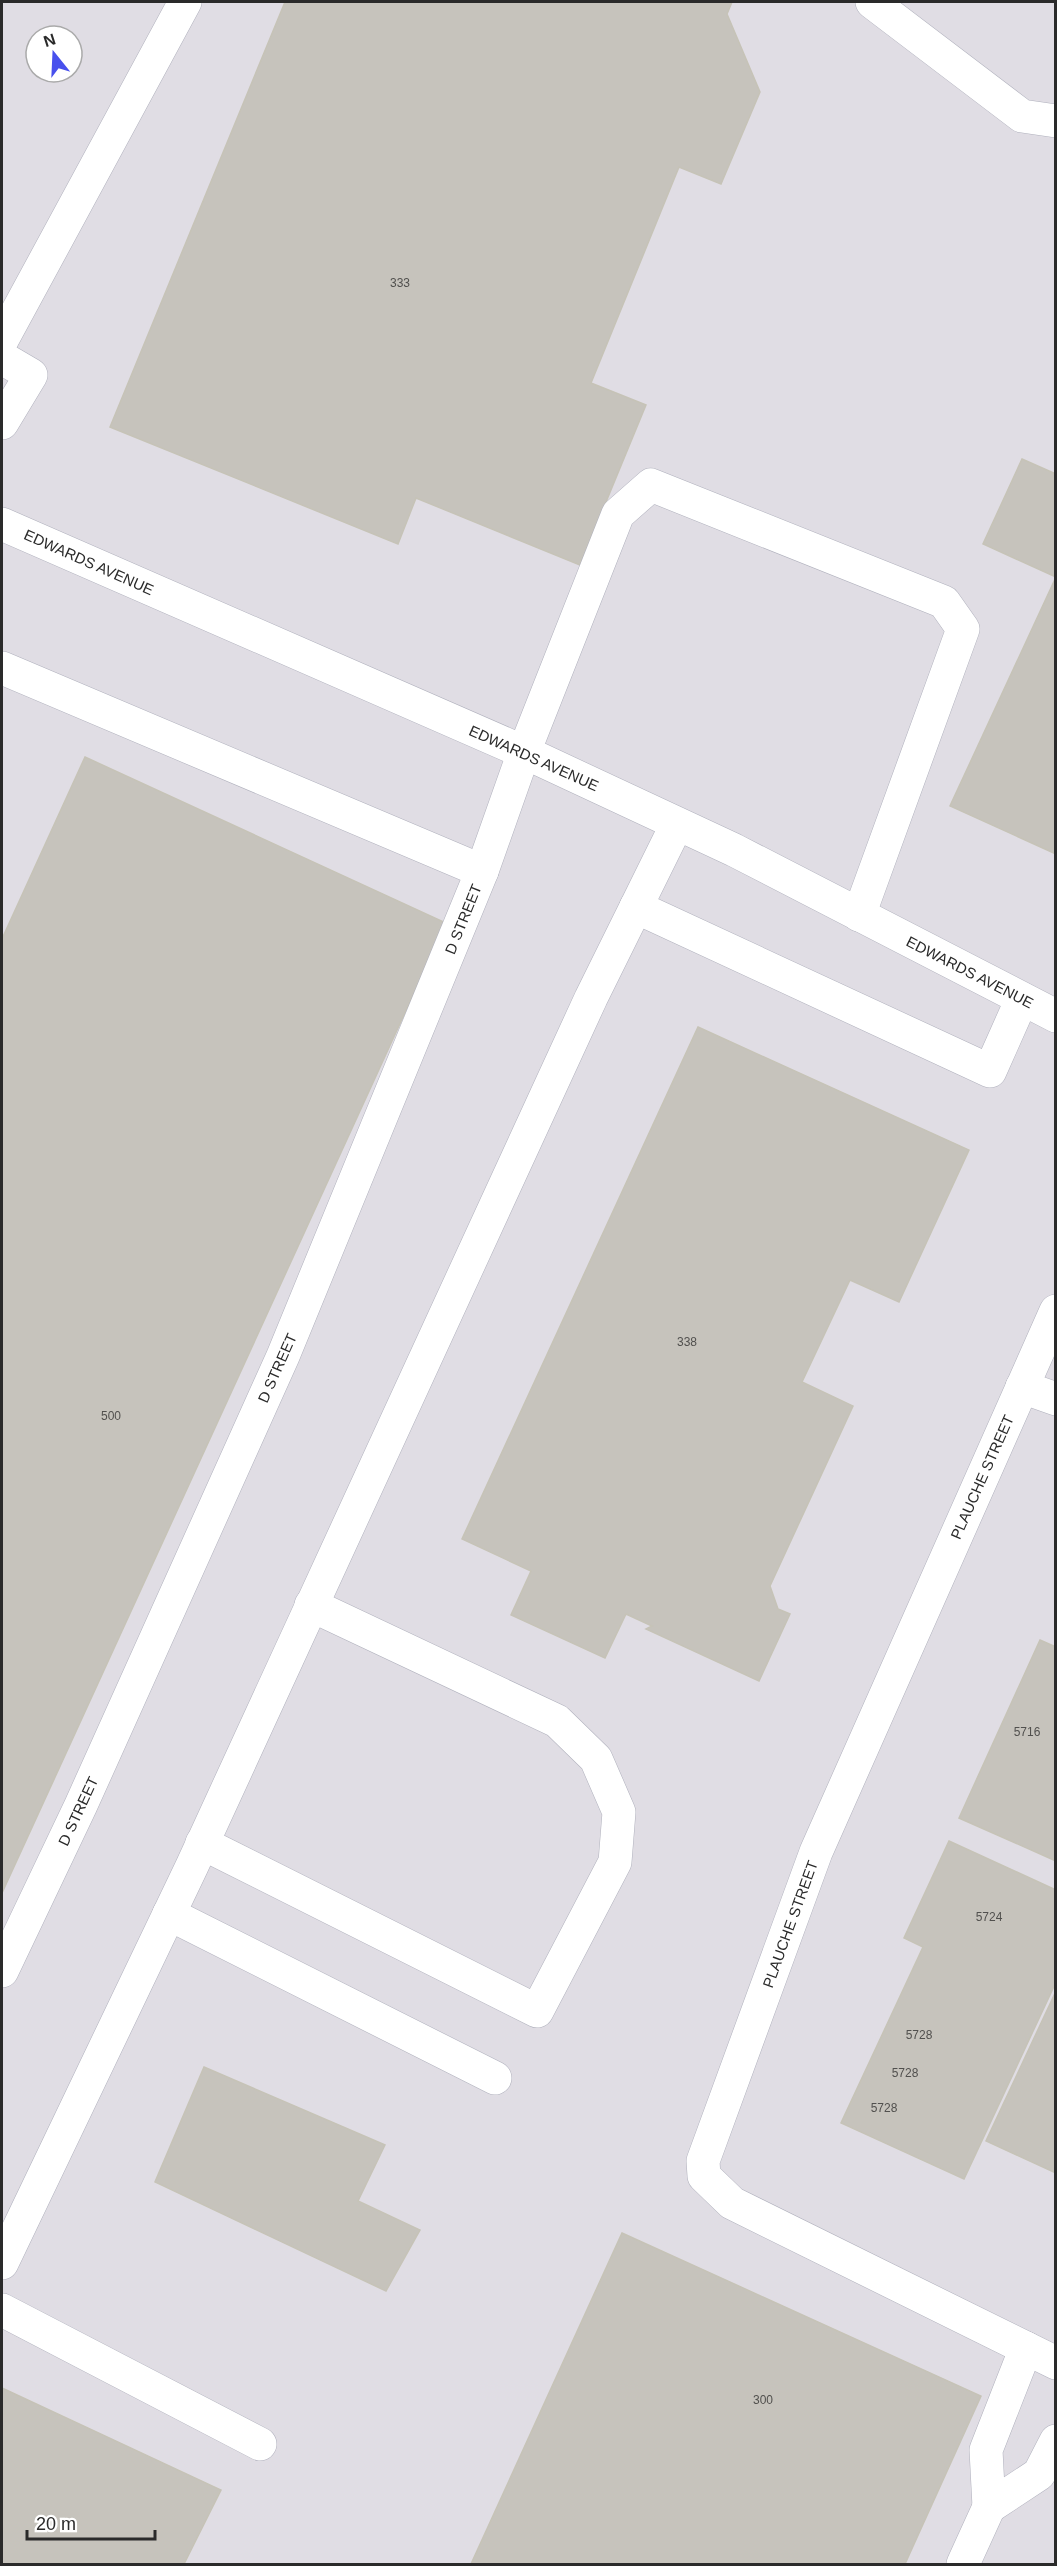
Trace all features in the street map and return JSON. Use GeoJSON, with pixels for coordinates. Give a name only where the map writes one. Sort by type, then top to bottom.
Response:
{"type":"FeatureCollection","features":[{"type":"Feature","properties":{"kind":"street"},"geometry":{"type":"LineString","coordinates":[[2,340],[185,2]]}},
{"type":"Feature","properties":{"kind":"street"},"geometry":{"type":"LineString","coordinates":[[872,2],[1022,116],[1056,121]]}},
{"type":"Feature","properties":{"kind":"street"},"geometry":{"type":"LineString","coordinates":[[2,358],[31,375],[2,423]]}},
{"type":"Feature","properties":{"kind":"street","name":"D STREET"},"geometry":{"type":"LineString","coordinates":[[2,1971],[81,1805],[283,1356],[483,871],[524,752],[618,514],[651,485],[944,602],[963,629],[859,915]]}},
{"type":"Feature","properties":{"kind":"street","name":"EDWARDS AVENUE"},"geometry":{"type":"LineString","coordinates":[[2,524],[524,752],[677,824],[1045,1005]]}},
{"type":"Feature","properties":{"kind":"street"},"geometry":{"type":"LineString","coordinates":[[2,668],[483,871]]}},
{"type":"Feature","properties":{"kind":"street"},"geometry":{"type":"LineString","coordinates":[[2,2263],[169,1914],[591,998],[677,824]]}},
{"type":"Feature","properties":{"kind":"street"},"geometry":{"type":"LineString","coordinates":[[636,907],[990,1071],[1045,1005]]}},
{"type":"Feature","properties":{"kind":"street","name":"PLAUCHE STREET"},"geometry":{"type":"LineString","coordinates":[[1056,1311],[816,1852],[703,2161],[704,2176],[732,2203],[1056,2363]]}},
{"type":"Feature","properties":{"kind":"street"},"geometry":{"type":"LineString","coordinates":[[1022,1387],[1056,1400]]}},
{"type":"Feature","properties":{"kind":"street"},"geometry":{"type":"LineString","coordinates":[[202,1843],[537,2011],[615,1862],[619,1812],[596,1759],[557,1721],[311,1605]]}},
{"type":"Feature","properties":{"kind":"street"},"geometry":{"type":"LineString","coordinates":[[169,1914],[495,2078]]}},
{"type":"Feature","properties":{"kind":"street"},"geometry":{"type":"LineString","coordinates":[[2,2310],[260,2444]]}},
{"type":"Feature","properties":{"kind":"street"},"geometry":{"type":"LineString","coordinates":[[963,2565],[989,2507],[986,2450],[1026,2348]]}},
{"type":"Feature","properties":{"kind":"street"},"geometry":{"type":"LineString","coordinates":[[989,2507],[1039,2474],[1056,2441]]}},
{"type":"Feature","properties":{"kind":"shaded area"},"geometry":{"type":"Polygon","coordinates":[[[2,2],[1055,2],[1055,2564],[2,2564],[2,2]]]}},
{"type":"Feature","properties":{"kind":"building"},"geometry":{"type":"Polygon","coordinates":[[[285,2],[732,2],[727,14],[760,92],[721,184],[679,167],[591,383],[646,405],[580,565],[416,498],[398,544],[110,427],[285,2]]]}},
{"type":"Feature","properties":{"kind":"building"},"geometry":{"type":"Polygon","coordinates":[[[1022,459],[1056,474],[1056,577],[983,544],[1022,459]]]}},
{"type":"Feature","properties":{"kind":"building"},"geometry":{"type":"Polygon","coordinates":[[[1056,577],[1056,854],[950,806],[1056,577]]]}},
{"type":"Feature","properties":{"kind":"building"},"geometry":{"type":"Polygon","coordinates":[[[85,757],[446,923],[2,1893],[2,939],[85,757]]]}},
{"type":"Feature","properties":{"kind":"building"},"geometry":{"type":"Polygon","coordinates":[[[698,1027],[969,1150],[899,1302],[850,1280],[802,1382],[853,1406],[770,1586],[778,1609],[790,1614],[759,1681],[646,1629],[652,1626],[626,1614],[605,1658],[511,1615],[531,1571],[462,1539],[698,1027]]]}},
{"type":"Feature","properties":{"kind":"building"},"geometry":{"type":"Polygon","coordinates":[[[1040,1640],[1056,1647],[1056,1861],[959,1818],[1040,1640]]]}},
{"type":"Feature","properties":{"kind":"building"},"geometry":{"type":"Polygon","coordinates":[[[949,1841],[1056,1890],[1056,1982],[964,2179],[841,2123],[923,1947],[904,1938],[949,1841]]]}},
{"type":"Feature","properties":{"kind":"building"},"geometry":{"type":"Polygon","coordinates":[[[1056,1991],[1056,2173],[986,2141],[1056,1991]]]}},
{"type":"Feature","properties":{"kind":"building"},"geometry":{"type":"Polygon","coordinates":[[[204,2067],[385,2145],[358,2201],[420,2230],[386,2291],[155,2182],[204,2067]]]}},
{"type":"Feature","properties":{"kind":"building"},"geometry":{"type":"Polygon","coordinates":[[[622,2233],[981,2396],[905,2564],[471,2564],[622,2233]]]}},
{"type":"Feature","properties":{"kind":"building"},"geometry":{"type":"Polygon","coordinates":[[[2,2388],[221,2490],[184,2564],[2,2564],[2,2388]]]}}]}
